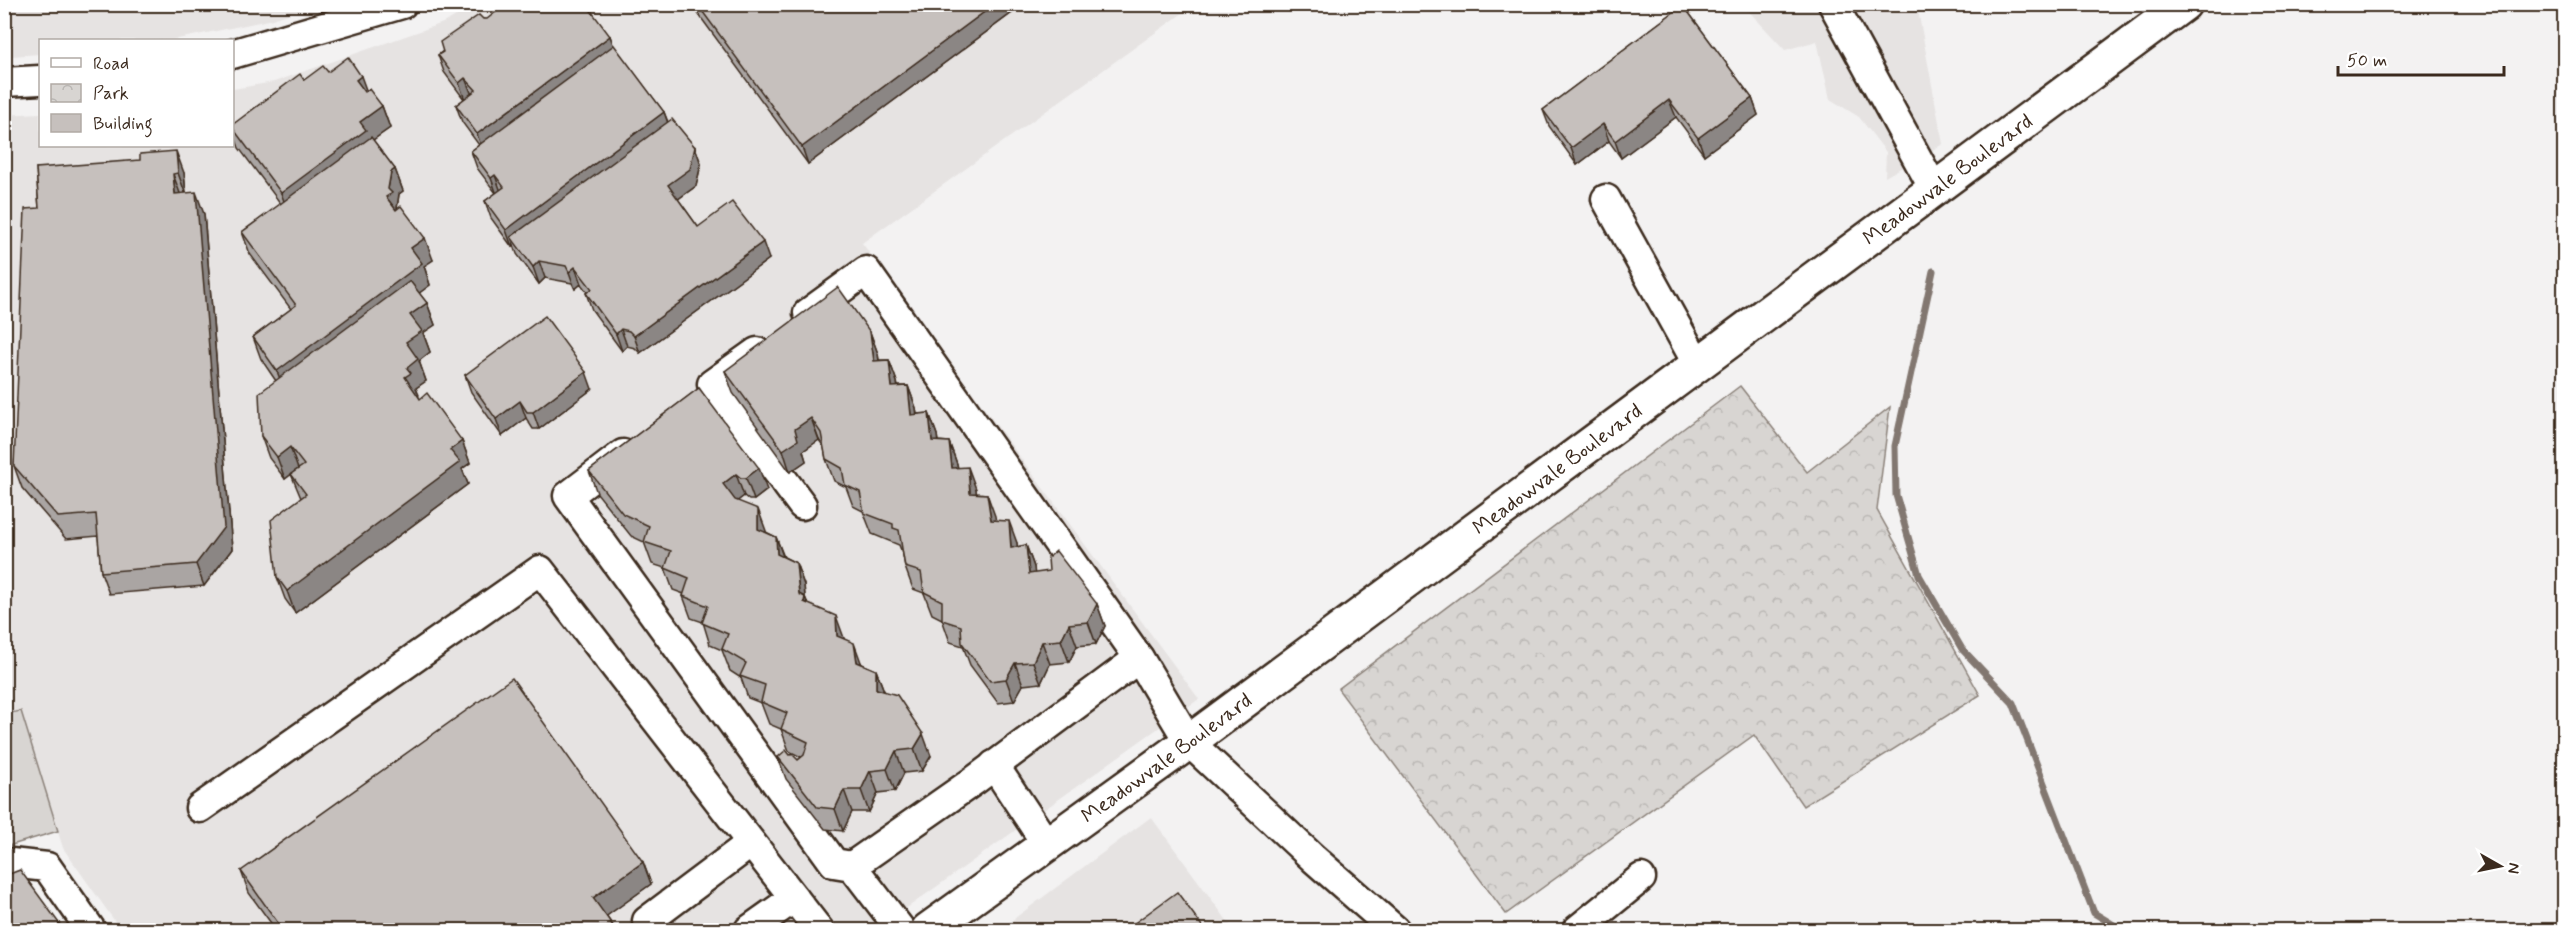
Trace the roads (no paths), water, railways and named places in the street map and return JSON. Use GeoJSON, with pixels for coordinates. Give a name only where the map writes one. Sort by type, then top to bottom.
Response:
{"type":"FeatureCollection","features":[{"type":"Feature","properties":{"kind":"main road","name":"Meadowvale Boulevard"},"geometry":{"type":"LineString","coordinates":[[928,930],[1189,742],[2184,4]]}},
{"type":"Feature","properties":{"kind":"street"},"geometry":{"type":"LineString","coordinates":[[234,53],[402,4]]}},
{"type":"Feature","properties":{"kind":"street"},"geometry":{"type":"LineString","coordinates":[[1833,4],[1934,189]]}},
{"type":"Feature","properties":{"kind":"street"},"geometry":{"type":"LineString","coordinates":[[4,82],[39,80]]}},
{"type":"Feature","properties":{"kind":"street"},"geometry":{"type":"LineString","coordinates":[[1606,199],[1698,365]]}},
{"type":"Feature","properties":{"kind":"street"},"geometry":{"type":"LineString","coordinates":[[802,505],[703,391],[866,271],[1139,658],[1189,742],[1314,859],[1395,930]]}},
{"type":"Feature","properties":{"kind":"street"},"geometry":{"type":"LineString","coordinates":[[640,440],[568,496],[834,863],[852,866],[902,930]]}},
{"type":"Feature","properties":{"kind":"street"},"geometry":{"type":"LineString","coordinates":[[200,808],[540,570],[819,930]]}},
{"type":"Feature","properties":{"kind":"street"},"geometry":{"type":"LineString","coordinates":[[852,866],[1139,658]]}},
{"type":"Feature","properties":{"kind":"street"},"geometry":{"type":"LineString","coordinates":[[994,765],[1047,845]]}},
{"type":"Feature","properties":{"kind":"street"},"geometry":{"type":"LineString","coordinates":[[647,921],[751,843]]}},
{"type":"Feature","properties":{"kind":"street"},"geometry":{"type":"LineString","coordinates":[[4,865],[11,863],[47,867],[91,930]]}},
{"type":"Feature","properties":{"kind":"street"},"geometry":{"type":"LineString","coordinates":[[1577,930],[1641,878]]}},
{"type":"Feature","properties":{"kind":"street"},"geometry":{"type":"LineString","coordinates":[[749,930],[794,898]]}},
{"type":"Feature","properties":{"kind":"waterway"},"geometry":{"type":"LineString","coordinates":[[1933,271],[1895,446],[1896,495],[1919,575],[1962,649],[2013,703],[2094,913],[2122,930]]}}]}
